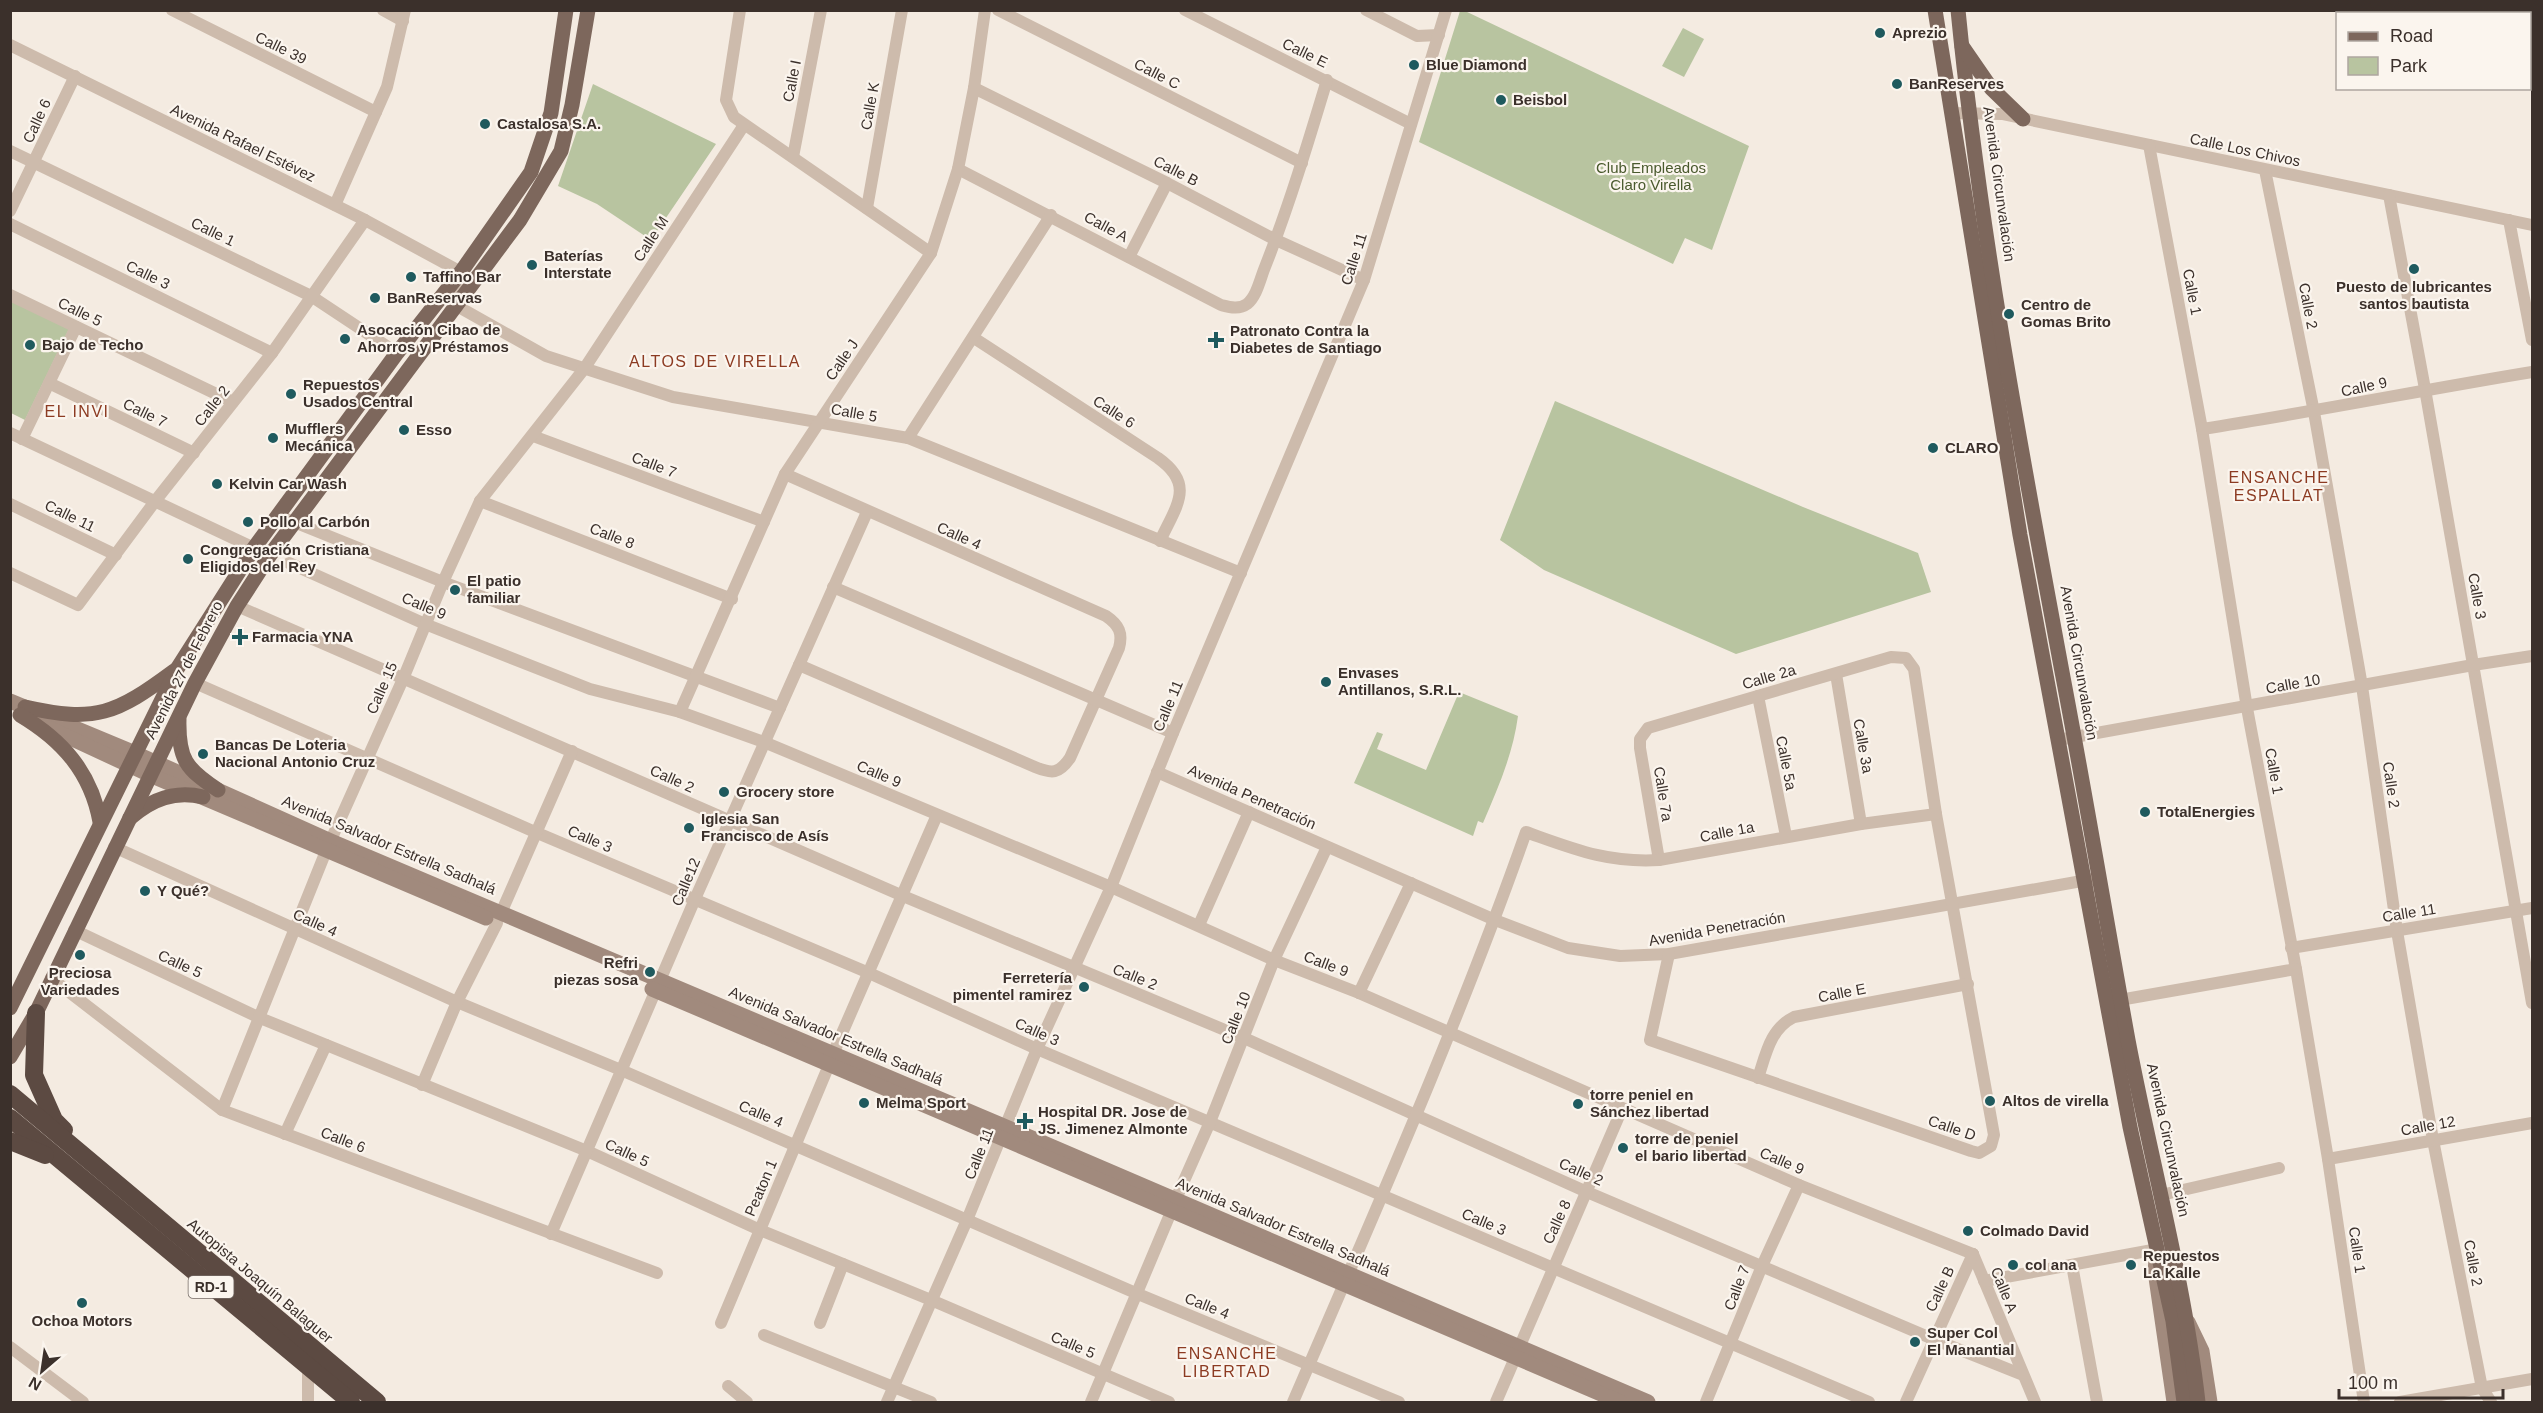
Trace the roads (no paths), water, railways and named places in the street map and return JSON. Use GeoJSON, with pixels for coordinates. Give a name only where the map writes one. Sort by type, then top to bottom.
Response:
{"type":"FeatureCollection","features":[{"type":"Feature","properties":{"kind":"highway"},"geometry":{"type":"LineString","coordinates":[[36,1014],[34,1075],[54,1120],[120,1186]]}},
{"type":"Feature","properties":{"kind":"highway"},"geometry":{"type":"LineString","coordinates":[[10,1094],[120,1186]]}},
{"type":"Feature","properties":{"kind":"highway"},"geometry":{"type":"LineString","coordinates":[[10,1118],[72,1171]]}},
{"type":"Feature","properties":{"kind":"highway"},"geometry":{"type":"LineString","coordinates":[[10,1142],[48,1157],[72,1171]]}},
{"type":"Feature","properties":{"kind":"highway","name":"RD-1"},"geometry":{"type":"LineString","coordinates":[[72,1171],[351,1402]]}},
{"type":"Feature","properties":{"kind":"highway","name":"Autopista Joaquín Balaguer"},"geometry":{"type":"LineString","coordinates":[[120,1186],[377,1402]]}},
{"type":"Feature","properties":{"kind":"main road","name":"Avenida 27 de Febrero"},"geometry":{"type":"LineString","coordinates":[[10,1008],[177,669],[254,548],[397,353],[461,272],[531,172],[551,112],[567,10]]}},
{"type":"Feature","properties":{"kind":"main road","name":"Avenida 27 de Febrero"},"geometry":{"type":"LineString","coordinates":[[10,1057],[36,1014],[114,847],[195,683],[237,606],[270,555],[520,220],[561,151],[572,105],[588,10]]}},
{"type":"Feature","properties":{"kind":"main road"},"geometry":{"type":"LineString","coordinates":[[1929,10],[1938,27]]}},
{"type":"Feature","properties":{"kind":"main road","name":"Avenida Circunvalación"},"geometry":{"type":"LineString","coordinates":[[1935,10],[2017,517],[2083,880],[2161,1195],[2186,1318],[2198,1402]]}},
{"type":"Feature","properties":{"kind":"main road","name":"Avenida Circunvalación"},"geometry":{"type":"LineString","coordinates":[[1958,10],[1970,114],[2028,487],[2099,878],[2130,1127],[2178,1350],[2184,1402]]}},
{"type":"Feature","properties":{"kind":"main road"},"geometry":{"type":"LineString","coordinates":[[1961,45],[1996,94],[2023,119]]}},
{"type":"Feature","properties":{"kind":"main road"},"geometry":{"type":"LineString","coordinates":[[16,708],[68,714],[98,714],[135,700],[177,669]]}},
{"type":"Feature","properties":{"kind":"main road"},"geometry":{"type":"LineString","coordinates":[[16,708],[45,730],[79,765],[98,809],[100,822]]}},
{"type":"Feature","properties":{"kind":"main road","name":"Avenida Salvador Estrella Sadhalá"},"geometry":{"type":"LineString","coordinates":[[16,708],[153,768],[218,790],[329,846]]}},
{"type":"Feature","properties":{"kind":"main road"},"geometry":{"type":"LineString","coordinates":[[179,717],[183,757],[189,769],[218,790]]}},
{"type":"Feature","properties":{"kind":"main road","name":"Avenida Salvador Estrella Sadhalá"},"geometry":{"type":"LineString","coordinates":[[153,768],[203,797],[329,846],[1004,1132],[1517,1353],[1620,1402]]}},
{"type":"Feature","properties":{"kind":"main road"},"geometry":{"type":"LineString","coordinates":[[128,820],[150,803],[163,798],[177,794],[203,797]]}},
{"type":"Feature","properties":{"kind":"main road","name":"Avenida Circunvalación"},"geometry":{"type":"LineString","coordinates":[[2158,1249],[2155,1271],[2174,1402]]}},
{"type":"Feature","properties":{"kind":"main road","name":"Avenida Circunvalación"},"geometry":{"type":"LineString","coordinates":[[2186,1318],[2202,1351],[2210,1402]]}},
{"type":"Feature","properties":{"kind":"main road","name":"Avenida Salvador Estrella Sadhalá"},"geometry":{"type":"LineString","coordinates":[[1517,1353],[1648,1402]]}},
{"type":"Feature","properties":{"kind":"street","name":"Calle 39"},"geometry":{"type":"LineString","coordinates":[[172,10],[376,112]]}},
{"type":"Feature","properties":{"kind":"street"},"geometry":{"type":"LineString","coordinates":[[335,205],[387,87],[404,16],[382,10]]}},
{"type":"Feature","properties":{"kind":"street"},"geometry":{"type":"LineString","coordinates":[[740,10],[726,100],[729,110],[744,125],[931,253]]}},
{"type":"Feature","properties":{"kind":"street","name":"Calle I"},"geometry":{"type":"LineString","coordinates":[[793,157],[821,10]]}},
{"type":"Feature","properties":{"kind":"street","name":"Calle K"},"geometry":{"type":"LineString","coordinates":[[867,208],[902,10]]}},
{"type":"Feature","properties":{"kind":"street","name":"Calle J"},"geometry":{"type":"LineString","coordinates":[[680,712],[785,474],[931,253],[958,169],[974,88],[985,10]]}},
{"type":"Feature","properties":{"kind":"street","name":"Calle C"},"geometry":{"type":"LineString","coordinates":[[998,10],[1302,163]]}},
{"type":"Feature","properties":{"kind":"street","name":"Calle E"},"geometry":{"type":"LineString","coordinates":[[1185,10],[1412,124]]}},
{"type":"Feature","properties":{"kind":"street"},"geometry":{"type":"LineString","coordinates":[[1366,10],[1417,36],[1439,35]]}},
{"type":"Feature","properties":{"kind":"street","name":"Calle 11"},"geometry":{"type":"LineString","coordinates":[[887,1402],[968,1220],[1037,1048],[1111,886],[1364,280],[1446,10]]}},
{"type":"Feature","properties":{"kind":"street","name":"Avenida Rafael Estévez"},"geometry":{"type":"LineString","coordinates":[[10,45],[365,220],[461,272]]}},
{"type":"Feature","properties":{"kind":"street","name":"Calle 6"},"geometry":{"type":"LineString","coordinates":[[10,211],[75,76]]}},
{"type":"Feature","properties":{"kind":"street"},"geometry":{"type":"LineString","coordinates":[[1276,240],[1302,163],[1326,80]]}},
{"type":"Feature","properties":{"kind":"street","name":"Calle B"},"geometry":{"type":"LineString","coordinates":[[974,88],[1167,183],[1276,240],[1364,280]]}},
{"type":"Feature","properties":{"kind":"street","name":"Calle Los Chivos"},"geometry":{"type":"LineString","coordinates":[[1951,113],[2002,114],[2532,225]]}},
{"type":"Feature","properties":{"kind":"street","name":"Calle M"},"geometry":{"type":"LineString","coordinates":[[584,369],[744,125]]}},
{"type":"Feature","properties":{"kind":"street","name":"Calle 1"},"geometry":{"type":"LineString","coordinates":[[2149,145],[2202,429],[2247,708],[2296,969],[2328,1159],[2364,1402]]}},
{"type":"Feature","properties":{"kind":"street","name":"Calle 1"},"geometry":{"type":"LineString","coordinates":[[10,151],[311,296],[397,353]]}},
{"type":"Feature","properties":{"kind":"street","name":"Calle A"},"geometry":{"type":"LineString","coordinates":[[958,169],[1051,215],[1221,305],[1231,308],[1241,307],[1253,296],[1276,240]]}},
{"type":"Feature","properties":{"kind":"street","name":"Calle 2"},"geometry":{"type":"LineString","coordinates":[[2265,170],[2314,412],[2362,687],[2397,931],[2433,1140],[2482,1388],[2491,1402]]}},
{"type":"Feature","properties":{"kind":"street"},"geometry":{"type":"LineString","coordinates":[[1130,256],[1167,183]]}},
{"type":"Feature","properties":{"kind":"street","name":"Calle 3"},"geometry":{"type":"LineString","coordinates":[[2389,195],[2532,1003]]}},
{"type":"Feature","properties":{"kind":"street"},"geometry":{"type":"LineString","coordinates":[[908,438],[1051,215]]}},
{"type":"Feature","properties":{"kind":"street","name":"Calle 2"},"geometry":{"type":"LineString","coordinates":[[10,573],[78,606],[156,500],[272,353],[365,220]]}},
{"type":"Feature","properties":{"kind":"street"},"geometry":{"type":"LineString","coordinates":[[2509,220],[2532,340]]}},
{"type":"Feature","properties":{"kind":"street","name":"Calle 3"},"geometry":{"type":"LineString","coordinates":[[10,224],[272,353]]}},
{"type":"Feature","properties":{"kind":"street"},"geometry":{"type":"LineString","coordinates":[[457,306],[461,272]]}},
{"type":"Feature","properties":{"kind":"street","name":"Calle 5"},"geometry":{"type":"LineString","coordinates":[[10,295],[233,402]]}},
{"type":"Feature","properties":{"kind":"street","name":"Calle 5"},"geometry":{"type":"LineString","coordinates":[[457,306],[546,356],[674,397],[908,438],[1241,573]]}},
{"type":"Feature","properties":{"kind":"street"},"geometry":{"type":"LineString","coordinates":[[76,327],[49,383],[16,436],[254,548]]}},
{"type":"Feature","properties":{"kind":"street","name":"Calle 6"},"geometry":{"type":"LineString","coordinates":[[974,338],[1158,458],[1175,472],[1181,483],[1180,495],[1160,540]]}},
{"type":"Feature","properties":{"kind":"street","name":"Calle 15"},"geometry":{"type":"LineString","coordinates":[[222,1110],[329,846],[480,501],[584,369]]}},
{"type":"Feature","properties":{"kind":"street","name":"Calle 9"},"geometry":{"type":"LineString","coordinates":[[2202,429],[2314,412],[2532,372]]}},
{"type":"Feature","properties":{"kind":"street","name":"Calle 7"},"geometry":{"type":"LineString","coordinates":[[49,383],[194,453]]}},
{"type":"Feature","properties":{"kind":"street","name":"Calle 7"},"geometry":{"type":"LineString","coordinates":[[533,436],[764,522]]}},
{"type":"Feature","properties":{"kind":"street","name":"Calle 4"},"geometry":{"type":"LineString","coordinates":[[785,474],[1100,614],[1119,627],[1121,640],[1119,648],[1096,700]]}},
{"type":"Feature","properties":{"kind":"street","name":"Calle 8"},"geometry":{"type":"LineString","coordinates":[[480,501],[732,598]]}},
{"type":"Feature","properties":{"kind":"street","name":"Calle 11"},"geometry":{"type":"LineString","coordinates":[[10,504],[116,555]]}},
{"type":"Feature","properties":{"kind":"street","name":"Calle12"},"geometry":{"type":"LineString","coordinates":[[551,1233],[695,898],[867,512]]}},
{"type":"Feature","properties":{"kind":"street","name":"Calle 9"},"geometry":{"type":"LineString","coordinates":[[279,516],[443,582],[780,708]]}},
{"type":"Feature","properties":{"kind":"street","name":"Calle 9"},"geometry":{"type":"LineString","coordinates":[[290,563],[425,624],[590,690],[680,712],[764,742],[1111,886],[1274,960],[1359,993],[1799,1185],[1973,1254]]}},
{"type":"Feature","properties":{"kind":"street"},"geometry":{"type":"LineString","coordinates":[[833,588],[1173,733]]}},
{"type":"Feature","properties":{"kind":"street","name":"Calle 2"},"geometry":{"type":"LineString","coordinates":[[237,606],[903,896],[1244,1038],[1587,1192],[2023,1375]]}},
{"type":"Feature","properties":{"kind":"street","name":"Calle 10"},"geometry":{"type":"LineString","coordinates":[[2058,740],[2532,656]]}},
{"type":"Feature","properties":{"kind":"street","name":"Calle 2a"},"geometry":{"type":"LineString","coordinates":[[1643,733],[1648,728],[1891,657],[1906,658]]}},
{"type":"Feature","properties":{"kind":"street","name":"Calle D"},"geometry":{"type":"LineString","coordinates":[[1670,954],[1650,1040],[1971,1150],[1984,1152],[1991,1146],[1994,1135],[1936,814],[1914,669],[1906,658]]}},
{"type":"Feature","properties":{"kind":"street"},"geometry":{"type":"LineString","coordinates":[[799,665],[1035,767],[1056,772],[1061,770],[1070,758],[1096,700]]}},
{"type":"Feature","properties":{"kind":"street","name":"Calle 3a"},"geometry":{"type":"LineString","coordinates":[[1836,674],[1861,824]]}},
{"type":"Feature","properties":{"kind":"street","name":"Calle 3"},"geometry":{"type":"LineString","coordinates":[[195,683],[535,832],[869,973],[1037,1048],[1869,1402]]}},
{"type":"Feature","properties":{"kind":"street","name":"Calle 5a"},"geometry":{"type":"LineString","coordinates":[[1758,696],[1786,836]]}},
{"type":"Feature","properties":{"kind":"street","name":"Calle 7a"},"geometry":{"type":"LineString","coordinates":[[1643,733],[1640,748],[1659,860]]}},
{"type":"Feature","properties":{"kind":"street"},"geometry":{"type":"LineString","coordinates":[[422,1085],[457,1002],[499,918],[572,751]]}},
{"type":"Feature","properties":{"kind":"street","name":"Avenida Penetración"},"geometry":{"type":"LineString","coordinates":[[1157,772],[1495,920],[1568,948],[1620,957],[1670,954],[2099,878]]}},
{"type":"Feature","properties":{"kind":"street"},"geometry":{"type":"LineString","coordinates":[[1199,925],[1249,812]]}},
{"type":"Feature","properties":{"kind":"street","name":"Calle 1a"},"geometry":{"type":"LineString","coordinates":[[1495,920],[1526,832],[1601,858],[1628,862],[1659,860],[1786,836],[1936,814]]}},
{"type":"Feature","properties":{"kind":"street","name":"Peaton 1"},"geometry":{"type":"LineString","coordinates":[[721,1323],[937,815]]}},
{"type":"Feature","properties":{"kind":"street","name":"Calle 4"},"geometry":{"type":"LineString","coordinates":[[114,847],[457,1002],[621,1070],[1138,1294],[1399,1402]]}},
{"type":"Feature","properties":{"kind":"street","name":"Calle 10"},"geometry":{"type":"LineString","coordinates":[[1091,1402],[1210,1122],[1274,960],[1327,847]]}},
{"type":"Feature","properties":{"kind":"street"},"geometry":{"type":"LineString","coordinates":[[1359,993],[1411,883]]}},
{"type":"Feature","properties":{"kind":"street","name":"Calle 11"},"geometry":{"type":"LineString","coordinates":[[2291,948],[2532,908]]}},
{"type":"Feature","properties":{"kind":"street"},"geometry":{"type":"LineString","coordinates":[[1293,1402],[1347,1280],[1495,920]]}},
{"type":"Feature","properties":{"kind":"street","name":"Calle 5"},"geometry":{"type":"LineString","coordinates":[[74,930],[260,1018],[587,1151],[760,1230],[1169,1402]]}},
{"type":"Feature","properties":{"kind":"street"},"geometry":{"type":"LineString","coordinates":[[2114,1001],[2296,969]]}},
{"type":"Feature","properties":{"kind":"street","name":"Calle 6"},"geometry":{"type":"LineString","coordinates":[[51,978],[222,1110],[657,1273]]}},
{"type":"Feature","properties":{"kind":"street","name":"Calle E"},"geometry":{"type":"LineString","coordinates":[[1758,1078],[1772,1036],[1785,1022],[1794,1017],[1968,984]]}},
{"type":"Feature","properties":{"kind":"street"},"geometry":{"type":"LineString","coordinates":[[285,1134],[326,1045]]}},
{"type":"Feature","properties":{"kind":"street","name":"Calle 8"},"geometry":{"type":"LineString","coordinates":[[1496,1402],[1622,1109]]}},
{"type":"Feature","properties":{"kind":"street","name":"Calle 12"},"geometry":{"type":"LineString","coordinates":[[2328,1159],[2532,1123]]}},
{"type":"Feature","properties":{"kind":"street"},"geometry":{"type":"LineString","coordinates":[[2161,1195],[2279,1168]]}},
{"type":"Feature","properties":{"kind":"street","name":"Calle 7"},"geometry":{"type":"LineString","coordinates":[[1706,1402],[1762,1266],[1799,1185]]}},
{"type":"Feature","properties":{"kind":"street"},"geometry":{"type":"LineString","coordinates":[[1984,1281],[2158,1249]]}},
{"type":"Feature","properties":{"kind":"street","name":"Calle B"},"geometry":{"type":"LineString","coordinates":[[1906,1402],[1973,1254]]}},
{"type":"Feature","properties":{"kind":"street","name":"Calle A"},"geometry":{"type":"LineString","coordinates":[[1973,1254],[2035,1402]]}},
{"type":"Feature","properties":{"kind":"street"},"geometry":{"type":"LineString","coordinates":[[820,1323],[843,1264]]}},
{"type":"Feature","properties":{"kind":"street"},"geometry":{"type":"LineString","coordinates":[[2072,1265],[2097,1402]]}},
{"type":"Feature","properties":{"kind":"street"},"geometry":{"type":"LineString","coordinates":[[764,1335],[931,1402]]}},
{"type":"Feature","properties":{"kind":"street"},"geometry":{"type":"LineString","coordinates":[[10,1347],[83,1402]]}},
{"type":"Feature","properties":{"kind":"street"},"geometry":{"type":"LineString","coordinates":[[308,1366],[308,1402]]}},
{"type":"Feature","properties":{"kind":"street"},"geometry":{"type":"LineString","coordinates":[[2400,1402],[2532,1379]]}},
{"type":"Feature","properties":{"kind":"street"},"geometry":{"type":"LineString","coordinates":[[728,1386],[747,1402]]}},
{"type":"Feature","properties":{"kind":"place","name":"Aprezio"},"geometry":{"type":"Point","coordinates":[1880,33]}},
{"type":"Feature","properties":{"kind":"place","name":"Blue Diamond"},"geometry":{"type":"Point","coordinates":[1414,65]}},
{"type":"Feature","properties":{"kind":"place","name":"BanReserves"},"geometry":{"type":"Point","coordinates":[1897,84]}},
{"type":"Feature","properties":{"kind":"place","name":"Beisbol"},"geometry":{"type":"Point","coordinates":[1501,100]}},
{"type":"Feature","properties":{"kind":"place","name":"Castalosa S.A."},"geometry":{"type":"Point","coordinates":[485,124]}},
{"type":"Feature","properties":{"kind":"place","name":"Baterías Interstate"},"geometry":{"type":"Point","coordinates":[532,265]}},
{"type":"Feature","properties":{"kind":"place","name":"Puesto de lubricantes santos bautista"},"geometry":{"type":"Point","coordinates":[2414,269]}},
{"type":"Feature","properties":{"kind":"place","name":"Taffino Bar"},"geometry":{"type":"Point","coordinates":[411,277]}},
{"type":"Feature","properties":{"kind":"place","name":"BanReservas"},"geometry":{"type":"Point","coordinates":[375,298]}},
{"type":"Feature","properties":{"kind":"place","name":"Centro de Gomas Brito"},"geometry":{"type":"Point","coordinates":[2009,314]}},
{"type":"Feature","properties":{"kind":"place","name":"Asocación Cibao de Ahorros y Préstamos"},"geometry":{"type":"Point","coordinates":[345,339]}},
{"type":"Feature","properties":{"kind":"place","name":"Patronato Contra la Diabetes de Santiago"},"geometry":{"type":"Point","coordinates":[1216,340]}},
{"type":"Feature","properties":{"kind":"place","name":"Bajo de Techo"},"geometry":{"type":"Point","coordinates":[30,345]}},
{"type":"Feature","properties":{"kind":"place","name":"Repuestos Usados Central"},"geometry":{"type":"Point","coordinates":[291,394]}},
{"type":"Feature","properties":{"kind":"place","name":"Esso"},"geometry":{"type":"Point","coordinates":[404,430]}},
{"type":"Feature","properties":{"kind":"place","name":"Mufflers Mecánica"},"geometry":{"type":"Point","coordinates":[273,438]}},
{"type":"Feature","properties":{"kind":"place","name":"CLARO"},"geometry":{"type":"Point","coordinates":[1933,448]}},
{"type":"Feature","properties":{"kind":"place","name":"Kelvin Car Wash"},"geometry":{"type":"Point","coordinates":[217,484]}},
{"type":"Feature","properties":{"kind":"place","name":"Pollo al Carbón"},"geometry":{"type":"Point","coordinates":[248,522]}},
{"type":"Feature","properties":{"kind":"place","name":"Congregación Cristiana Eligidos del Rey"},"geometry":{"type":"Point","coordinates":[188,559]}},
{"type":"Feature","properties":{"kind":"place","name":"El patio familiar"},"geometry":{"type":"Point","coordinates":[455,590]}},
{"type":"Feature","properties":{"kind":"place","name":"Farmacia YNA"},"geometry":{"type":"Point","coordinates":[240,637]}},
{"type":"Feature","properties":{"kind":"place","name":"Envases Antillanos, S.R.L."},"geometry":{"type":"Point","coordinates":[1326,682]}},
{"type":"Feature","properties":{"kind":"place","name":"Bancas De Loteria Nacional Antonio Cruz"},"geometry":{"type":"Point","coordinates":[203,754]}},
{"type":"Feature","properties":{"kind":"place","name":"Grocery store"},"geometry":{"type":"Point","coordinates":[724,792]}},
{"type":"Feature","properties":{"kind":"place","name":"TotalEnergies"},"geometry":{"type":"Point","coordinates":[2145,812]}},
{"type":"Feature","properties":{"kind":"place","name":"Iglesia San Francisco de Asís"},"geometry":{"type":"Point","coordinates":[689,828]}},
{"type":"Feature","properties":{"kind":"place","name":"Y Qué?"},"geometry":{"type":"Point","coordinates":[145,891]}},
{"type":"Feature","properties":{"kind":"place","name":"Preciosa Variedades"},"geometry":{"type":"Point","coordinates":[80,955]}},
{"type":"Feature","properties":{"kind":"place","name":"Refri piezas sosa"},"geometry":{"type":"Point","coordinates":[650,972]}},
{"type":"Feature","properties":{"kind":"place","name":"Ferretería pimentel ramirez"},"geometry":{"type":"Point","coordinates":[1084,987]}},
{"type":"Feature","properties":{"kind":"place","name":"Altos de virella"},"geometry":{"type":"Point","coordinates":[1990,1101]}},
{"type":"Feature","properties":{"kind":"place","name":"Melma Sport"},"geometry":{"type":"Point","coordinates":[864,1103]}},
{"type":"Feature","properties":{"kind":"place","name":"torre peniel en Sánchez libertad"},"geometry":{"type":"Point","coordinates":[1578,1104]}},
{"type":"Feature","properties":{"kind":"place","name":"Hospital DR. Jose de JS. Jimenez Almonte"},"geometry":{"type":"Point","coordinates":[1025,1121]}},
{"type":"Feature","properties":{"kind":"place","name":"torre de peniel el bario libertad"},"geometry":{"type":"Point","coordinates":[1623,1148]}},
{"type":"Feature","properties":{"kind":"place","name":"Colmado David"},"geometry":{"type":"Point","coordinates":[1968,1231]}},
{"type":"Feature","properties":{"kind":"place","name":"col ana"},"geometry":{"type":"Point","coordinates":[2013,1265]}},
{"type":"Feature","properties":{"kind":"place","name":"Repuestos La Kalle"},"geometry":{"type":"Point","coordinates":[2131,1265]}},
{"type":"Feature","properties":{"kind":"place","name":"Ochoa Motors"},"geometry":{"type":"Point","coordinates":[82,1303]}},
{"type":"Feature","properties":{"kind":"place","name":"Super Col El Manantial"},"geometry":{"type":"Point","coordinates":[1915,1342]}},
{"type":"Feature","properties":{"kind":"district","name":"ALTOS DE VIRELLA"},"geometry":{"type":"Point","coordinates":[715,361]}},
{"type":"Feature","properties":{"kind":"district","name":"EL INVI"},"geometry":{"type":"Point","coordinates":[77,411]}},
{"type":"Feature","properties":{"kind":"district","name":"ENSANCHE ESPALLAT"},"geometry":{"type":"Point","coordinates":[2279,486]}},
{"type":"Feature","properties":{"kind":"district","name":"ENSANCHE LIBERTAD"},"geometry":{"type":"Point","coordinates":[1227,1362]}},
{"type":"Feature","properties":{"kind":"park label","name":"Club Empleados Claro Virella"},"geometry":{"type":"Point","coordinates":[1651,176]}}]}
